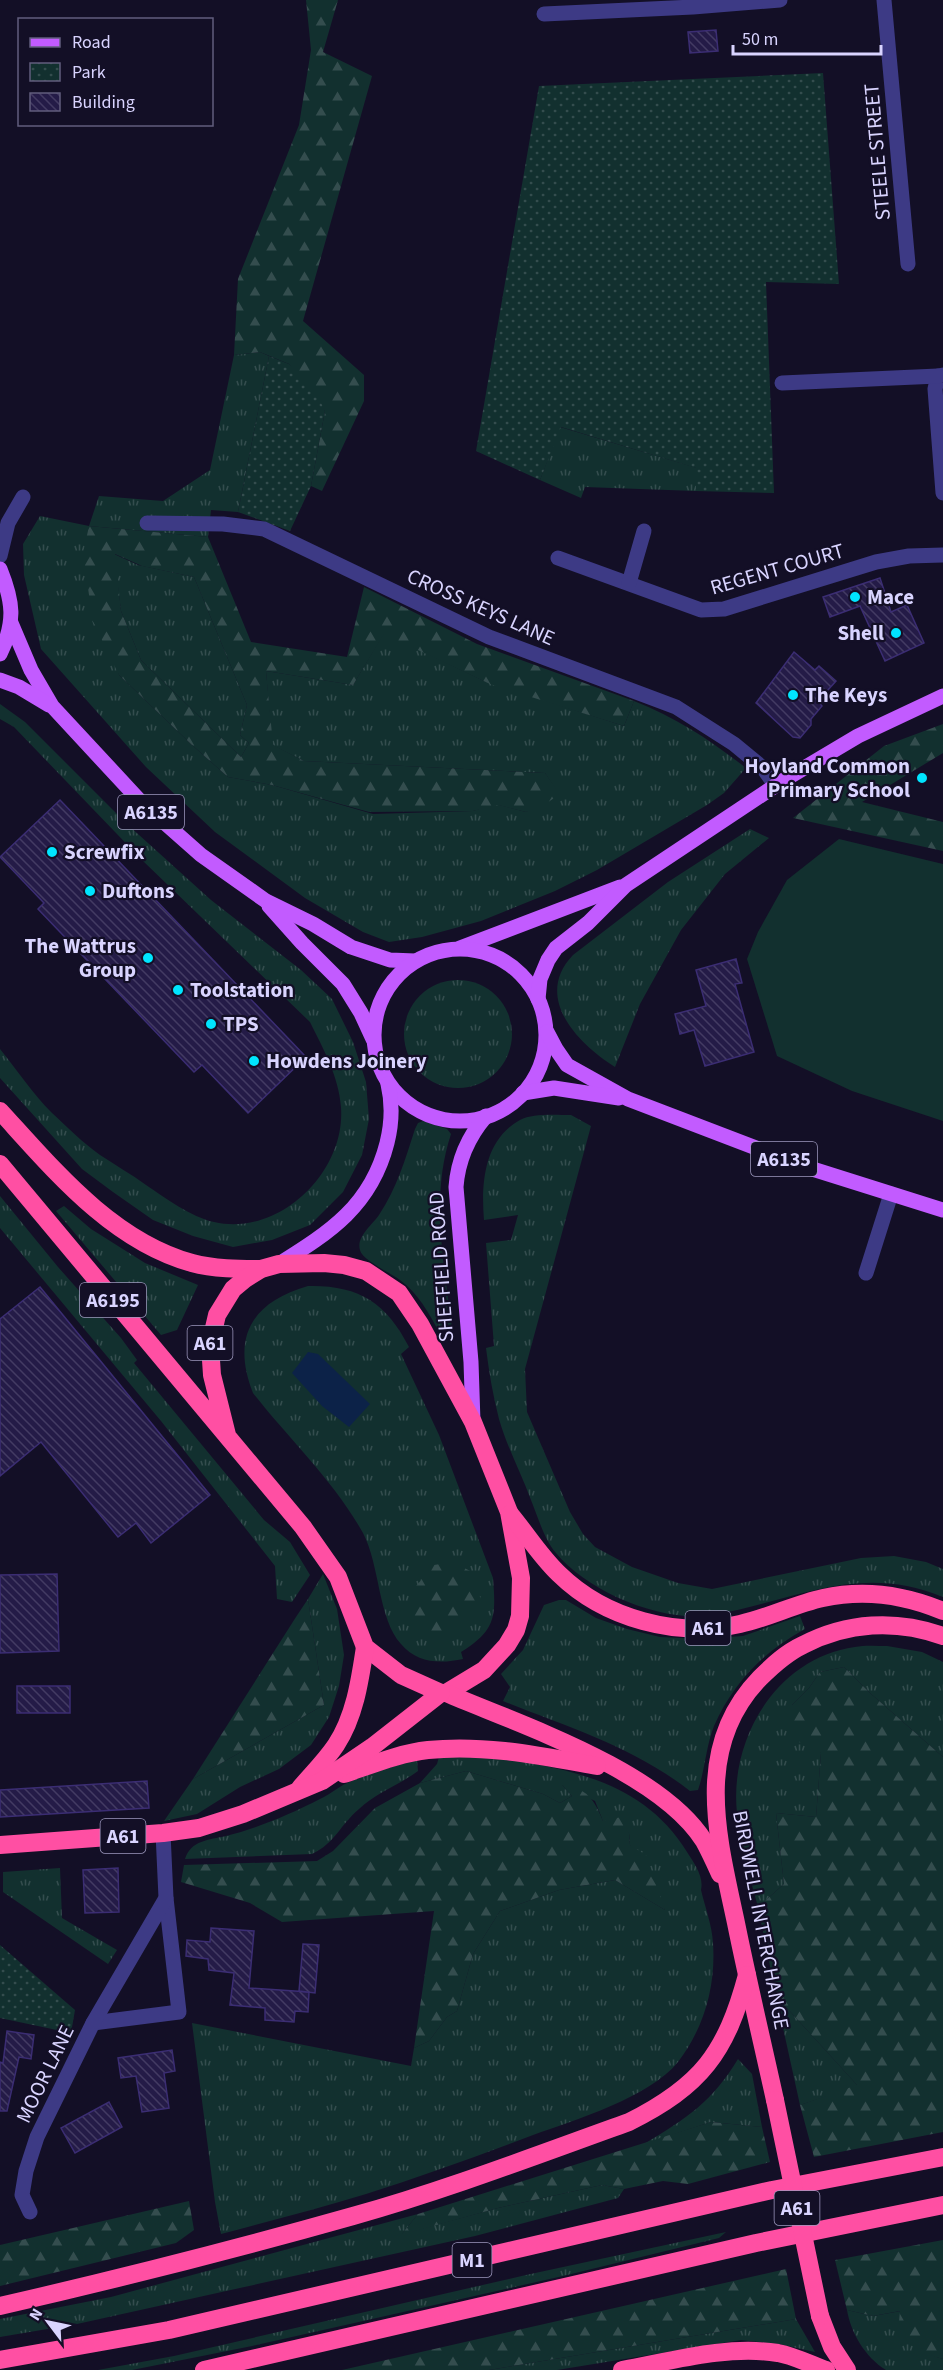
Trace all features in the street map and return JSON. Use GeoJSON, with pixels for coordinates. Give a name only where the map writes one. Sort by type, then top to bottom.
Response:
{"type":"FeatureCollection","features":[{"type":"Feature","properties":{"kind":"highway"},"geometry":{"type":"LineString","coordinates":[[0,1111],[64,1181],[106,1217],[138,1238],[174,1257],[195,1264],[261,1269]]}},
{"type":"Feature","properties":{"kind":"highway","name":"A6195"},"geometry":{"type":"LineString","coordinates":[[0,1164],[227,1435]]}},
{"type":"Feature","properties":{"kind":"highway","name":"A61"},"geometry":{"type":"LineString","coordinates":[[0,1845],[163,1833],[199,1828],[232,1818],[297,1791],[322,1780],[372,1748],[443,1693],[484,1670],[507,1645],[516,1630],[522,1599],[521,1578],[509,1512],[473,1422],[407,1303],[388,1285],[366,1271],[324,1263],[279,1264],[261,1269],[234,1289],[217,1315],[210,1345],[212,1375],[227,1435],[328,1561],[346,1592],[365,1647],[357,1696],[337,1744],[297,1791]]}},
{"type":"Feature","properties":{"kind":"highway","name":"A61"},"geometry":{"type":"LineString","coordinates":[[509,1512],[558,1573],[582,1593],[624,1614],[662,1625],[694,1629],[723,1627],[741,1624],[823,1598],[864,1594],[894,1596],[922,1602],[943,1611]]}},
{"type":"Feature","properties":{"kind":"highway","name":"BIRDWELL INTERCHANGE"},"geometry":{"type":"LineString","coordinates":[[847,2370],[832,2346],[820,2316],[775,2100],[728,1892],[714,1785],[724,1735],[742,1699],[773,1666],[791,1651],[812,1640],[856,1626],[904,1625],[943,1636]]}},
{"type":"Feature","properties":{"kind":"highway","name":"A61"},"geometry":{"type":"LineString","coordinates":[[365,1647],[401,1675],[561,1742],[616,1769],[657,1794],[703,1840],[728,1892]]}},
{"type":"Feature","properties":{"kind":"highway"},"geometry":{"type":"LineString","coordinates":[[322,1780],[398,1757],[426,1750],[442,1749],[499,1750],[616,1769]]}},
{"type":"Feature","properties":{"kind":"highway"},"geometry":{"type":"LineString","coordinates":[[0,2306],[102,2283],[354,2216],[435,2191],[629,2122],[658,2108],[680,2092],[706,2066],[721,2046],[737,2011],[747,1975]]}},
{"type":"Feature","properties":{"kind":"highway","name":"M1"},"geometry":{"type":"LineString","coordinates":[[0,2360],[169,2330],[772,2190],[943,2157]]}},
{"type":"Feature","properties":{"kind":"highway","name":"M1"},"geometry":{"type":"LineString","coordinates":[[204,2370],[756,2244],[943,2205]]}},
{"type":"Feature","properties":{"kind":"highway"},"geometry":{"type":"LineString","coordinates":[[622,2370],[720,2353],[752,2350],[785,2355],[826,2370]]}},
{"type":"Feature","properties":{"kind":"main road"},"geometry":{"type":"LineString","coordinates":[[0,569],[10,593],[11,623],[0,654]]}},
{"type":"Feature","properties":{"kind":"main road","name":"A6135"},"geometry":{"type":"LineString","coordinates":[[11,623],[31,669],[52,706],[141,802],[201,855],[266,901],[313,924],[351,947],[390,960],[415,961]]}},
{"type":"Feature","properties":{"kind":"main road","name":"A6135"},"geometry":{"type":"LineString","coordinates":[[0,681],[19,687],[52,706]]}},
{"type":"Feature","properties":{"kind":"main road"},"geometry":{"type":"LineString","coordinates":[[538,999],[540,979],[556,948],[588,922],[626,885],[776,786],[858,736],[943,696]]}},
{"type":"Feature","properties":{"kind":"main road"},"geometry":{"type":"LineString","coordinates":[[279,1264],[326,1234],[345,1218],[372,1182],[384,1156],[391,1127],[392,1100],[378,1061],[374,1042],[377,1012],[382,998],[394,980],[415,961],[433,953],[457,949],[626,885]]}},
{"type":"Feature","properties":{"kind":"main road","name":"A6135"},"geometry":{"type":"LineString","coordinates":[[266,901],[302,943],[343,984],[362,1013],[374,1042]]}},
{"type":"Feature","properties":{"kind":"main road"},"geometry":{"type":"LineString","coordinates":[[386,1079],[405,1101],[430,1115],[458,1120],[486,1116],[506,1107],[523,1093],[541,1063],[546,1029],[538,999],[524,978],[505,962],[490,954],[457,949]]}},
{"type":"Feature","properties":{"kind":"main road","name":"A6135"},"geometry":{"type":"LineString","coordinates":[[546,1029],[567,1065],[628,1099],[803,1166],[943,1210]]}},
{"type":"Feature","properties":{"kind":"main road","name":"A6135"},"geometry":{"type":"LineString","coordinates":[[523,1093],[554,1088],[628,1099]]}},
{"type":"Feature","properties":{"kind":"main road","name":"SHEFFIELD ROAD"},"geometry":{"type":"LineString","coordinates":[[473,1422],[471,1362],[456,1187],[457,1168],[464,1150],[474,1131],[486,1116]]}},
{"type":"Feature","properties":{"kind":"street"},"geometry":{"type":"LineString","coordinates":[[544,14],[693,3],[780,0]]}},
{"type":"Feature","properties":{"kind":"street","name":"STEELE STREET"},"geometry":{"type":"LineString","coordinates":[[884,0],[908,264]]}},
{"type":"Feature","properties":{"kind":"street"},"geometry":{"type":"LineString","coordinates":[[782,383],[940,375],[935,389],[943,493]]}},
{"type":"Feature","properties":{"kind":"street"},"geometry":{"type":"LineString","coordinates":[[0,513],[23,497],[8,523],[0,556]]}},
{"type":"Feature","properties":{"kind":"street","name":"CROSS KEYS LANE"},"geometry":{"type":"LineString","coordinates":[[147,523],[223,524],[264,529],[489,637],[676,707],[734,744],[763,768],[776,786]]}},
{"type":"Feature","properties":{"kind":"street"},"geometry":{"type":"LineString","coordinates":[[629,584],[644,531]]}},
{"type":"Feature","properties":{"kind":"street","name":"REGENT COURT"},"geometry":{"type":"LineString","coordinates":[[558,558],[701,610],[711,611],[733,607],[876,562],[909,556],[943,555]]}},
{"type":"Feature","properties":{"kind":"street"},"geometry":{"type":"LineString","coordinates":[[866,1273],[891,1194]]}},
{"type":"Feature","properties":{"kind":"street","name":"MOOR LANE"},"geometry":{"type":"LineString","coordinates":[[93,2023],[179,2013],[166,1898],[163,1833]]}},
{"type":"Feature","properties":{"kind":"street","name":"MOOR LANE"},"geometry":{"type":"LineString","coordinates":[[30,2212],[22,2195],[26,2171],[37,2137],[93,2023],[166,1898]]}},
{"type":"Feature","properties":{"kind":"green space"},"geometry":{"type":"Polygon","coordinates":[[[306,0],[338,0],[323,52],[372,76],[303,321],[364,375],[364,401],[322,491],[311,486],[325,411],[289,364],[260,352],[234,355],[238,279],[299,125],[311,50],[306,0]]]}},
{"type":"Feature","properties":{"kind":"green space"},"geometry":{"type":"Polygon","coordinates":[[[823,73],[839,284],[766,282],[774,493],[696,491],[696,468],[561,427],[540,480],[476,451],[539,86],[823,73]]]}},
{"type":"Feature","properties":{"kind":"green space"},"geometry":{"type":"Polygon","coordinates":[[[260,352],[269,356],[238,512],[211,510],[208,537],[89,526],[99,496],[163,501],[210,470],[234,355],[260,352]]]}},
{"type":"Feature","properties":{"kind":"green space"},"geometry":{"type":"Polygon","coordinates":[[[269,356],[289,364],[314,389],[325,411],[311,486],[290,531],[238,512],[269,356]]]}},
{"type":"Feature","properties":{"kind":"green space"},"geometry":{"type":"Polygon","coordinates":[[[560,427],[697,468],[696,491],[585,487],[581,498],[540,480],[560,427]]]}},
{"type":"Feature","properties":{"kind":"green space"},"geometry":{"type":"Polygon","coordinates":[[[40,516],[89,526],[119,675],[228,777],[272,785],[373,814],[473,811],[495,804],[526,812],[559,794],[545,773],[304,761],[272,745],[266,671],[353,685],[384,633],[484,681],[624,726],[634,701],[693,730],[746,768],[724,793],[707,805],[597,870],[555,891],[481,921],[422,937],[389,942],[363,932],[305,898],[215,832],[146,767],[41,649],[24,575],[23,544],[40,516]]]}},
{"type":"Feature","properties":{"kind":"green space"},"geometry":{"type":"Polygon","coordinates":[[[89,526],[208,537],[251,642],[347,657],[364,587],[477,644],[634,701],[624,726],[490,684],[384,634],[353,685],[266,671],[273,745],[304,761],[545,773],[560,794],[541,807],[526,812],[498,805],[473,811],[369,812],[272,785],[228,777],[119,675],[93,622],[83,554],[89,526]],[[115,554],[121,611],[141,660],[241,757],[249,743],[240,735],[247,705],[194,577],[142,566],[115,554]]]}},
{"type":"Feature","properties":{"kind":"green space"},"geometry":{"type":"Polygon","coordinates":[[[114,554],[138,565],[194,577],[247,705],[240,735],[249,743],[241,757],[141,660],[121,611],[114,554]]]}},
{"type":"Feature","properties":{"kind":"green space"},"geometry":{"type":"Polygon","coordinates":[[[0,704],[25,722],[128,825],[211,900],[301,970],[332,999],[353,1042],[366,1082],[369,1119],[362,1155],[343,1192],[310,1225],[272,1240],[233,1247],[193,1236],[153,1220],[82,1169],[0,1078],[0,1049],[45,1106],[87,1145],[178,1206],[205,1220],[214,1222],[238,1224],[262,1220],[284,1209],[304,1194],[320,1176],[332,1154],[340,1131],[341,1107],[337,1085],[330,1063],[310,1022],[142,860],[14,727],[0,719],[0,704]]]}},
{"type":"Feature","properties":{"kind":"green space"},"geometry":{"type":"Polygon","coordinates":[[[943,724],[943,753],[862,802],[943,822],[943,851],[793,818],[884,746],[943,724]]]}},
{"type":"Feature","properties":{"kind":"green space"},"geometry":{"type":"Polygon","coordinates":[[[750,829],[769,838],[725,874],[681,930],[640,1004],[615,1067],[587,1045],[574,1032],[565,1018],[559,1003],[557,987],[562,971],[573,955],[668,882],[750,829]]]}},
{"type":"Feature","properties":{"kind":"green space"},"geometry":{"type":"Polygon","coordinates":[[[839,839],[943,864],[943,1121],[852,1091],[777,1056],[747,959],[758,932],[787,880],[839,839]]]}},
{"type":"Feature","properties":{"kind":"green space"},"geometry":{"type":"Polygon","coordinates":[[[458,980],[479,984],[496,996],[508,1013],[512,1034],[508,1055],[496,1072],[479,1084],[458,1088],[437,1084],[420,1072],[408,1055],[404,1034],[408,1013],[420,996],[437,984],[458,980]]]}},
{"type":"Feature","properties":{"kind":"green space"},"geometry":{"type":"Polygon","coordinates":[[[571,1115],[591,1126],[525,1369],[527,1412],[570,1512],[583,1534],[595,1547],[632,1567],[678,1583],[712,1589],[861,1558],[894,1556],[926,1562],[943,1569],[943,1597],[912,1587],[883,1583],[855,1584],[799,1594],[712,1615],[671,1614],[627,1602],[606,1592],[570,1567],[556,1553],[545,1535],[506,1440],[493,1393],[486,1348],[494,1346],[486,1243],[511,1240],[518,1215],[484,1220],[483,1192],[487,1164],[492,1151],[508,1129],[520,1120],[531,1116],[571,1115]]]}},
{"type":"Feature","properties":{"kind":"green space"},"geometry":{"type":"Polygon","coordinates":[[[423,1121],[447,1129],[451,1134],[441,1182],[440,1206],[443,1255],[452,1328],[439,1332],[418,1297],[400,1280],[366,1258],[359,1245],[365,1231],[379,1215],[391,1195],[415,1129],[418,1123],[423,1121]]]}},
{"type":"Feature","properties":{"kind":"green space"},"geometry":{"type":"Polygon","coordinates":[[[0,1196],[58,1267],[121,1338],[137,1360],[134,1363],[264,1520],[290,1542],[310,1575],[292,1602],[277,1599],[275,1566],[161,1421],[0,1228],[0,1196]]]}},
{"type":"Feature","properties":{"kind":"green space"},"geometry":{"type":"Polygon","coordinates":[[[64,1206],[91,1229],[145,1263],[198,1285],[177,1330],[161,1335],[56,1211],[64,1206]]]}},
{"type":"Feature","properties":{"kind":"green space"},"geometry":{"type":"Polygon","coordinates":[[[308,1286],[342,1289],[369,1299],[391,1318],[409,1347],[401,1354],[439,1435],[493,1578],[494,1603],[491,1621],[481,1637],[461,1652],[463,1659],[429,1660],[414,1655],[401,1644],[388,1621],[373,1560],[363,1533],[325,1478],[253,1393],[244,1355],[251,1324],[260,1312],[273,1302],[308,1286]]]}},
{"type":"Feature","properties":{"kind":"green space"},"geometry":{"type":"Polygon","coordinates":[[[453,1562],[474,1573],[481,1601],[467,1624],[436,1642],[415,1629],[411,1592],[434,1565],[453,1562]]]}},
{"type":"Feature","properties":{"kind":"green space"},"geometry":{"type":"Polygon","coordinates":[[[323,1574],[337,1609],[344,1655],[339,1686],[329,1717],[311,1745],[279,1769],[240,1787],[197,1814],[164,1821],[193,1779],[324,1705],[308,1599],[323,1574]]]}},
{"type":"Feature","properties":{"kind":"green space"},"geometry":{"type":"Polygon","coordinates":[[[308,1599],[324,1705],[193,1779],[296,1617],[308,1599]]]}},
{"type":"Feature","properties":{"kind":"green space"},"geometry":{"type":"Polygon","coordinates":[[[566,1600],[596,1618],[660,1637],[701,1639],[743,1636],[800,1616],[805,1629],[763,1658],[730,1696],[711,1734],[698,1790],[690,1791],[669,1776],[623,1750],[503,1701],[510,1687],[501,1674],[523,1650],[544,1605],[566,1600]]]}},
{"type":"Feature","properties":{"kind":"green space"},"geometry":{"type":"Polygon","coordinates":[[[887,1646],[922,1652],[943,1662],[943,1757],[844,1667],[820,1672],[809,1688],[792,1705],[821,1753],[816,1817],[776,1813],[784,1884],[758,1907],[743,1849],[737,1813],[737,1785],[741,1757],[750,1730],[764,1706],[781,1685],[803,1667],[827,1654],[855,1647],[887,1646]]]}},
{"type":"Feature","properties":{"kind":"green space"},"geometry":{"type":"Polygon","coordinates":[[[844,1667],[943,1757],[943,2132],[814,2157],[800,2105],[857,2085],[776,1996],[758,1907],[784,1884],[776,1813],[816,1817],[821,1753],[789,1737],[792,1705],[809,1688],[820,1672],[844,1667]]]}},
{"type":"Feature","properties":{"kind":"green space"},"geometry":{"type":"Polygon","coordinates":[[[482,1755],[541,1765],[597,1780],[647,1807],[668,1827],[687,1852],[700,1875],[701,1890],[712,1936],[713,1959],[710,1991],[695,2035],[678,2062],[665,2075],[631,2097],[611,2106],[387,2187],[221,2234],[192,2023],[411,2066],[414,2048],[429,2041],[447,2017],[457,2011],[473,1954],[500,1911],[559,1890],[615,1880],[665,1910],[630,1845],[629,1833],[603,1821],[595,1801],[562,1785],[572,1796],[560,1803],[543,1794],[466,1771],[420,1783],[437,1764],[439,1757],[482,1755]]]}},
{"type":"Feature","properties":{"kind":"green space"},"geometry":{"type":"Polygon","coordinates":[[[417,1760],[418,1771],[366,1803],[352,1815],[326,1845],[312,1854],[185,1859],[196,1844],[262,1825],[309,1805],[348,1783],[417,1760]]]}},
{"type":"Feature","properties":{"kind":"green space"},"geometry":{"type":"Polygon","coordinates":[[[466,1771],[543,1794],[560,1803],[572,1796],[562,1785],[578,1789],[593,1801],[603,1821],[621,1817],[629,1833],[630,1845],[646,1855],[665,1910],[615,1880],[559,1890],[500,1911],[473,1954],[457,2011],[447,2017],[429,2041],[414,2048],[434,1911],[282,1922],[250,1903],[181,1882],[184,1865],[317,1861],[333,1851],[375,1808],[420,1783],[466,1771]]]}},
{"type":"Feature","properties":{"kind":"green space"},"geometry":{"type":"Polygon","coordinates":[[[60,1868],[62,1918],[117,1950],[108,1964],[3,1892],[3,1872],[60,1868]]]}},
{"type":"Feature","properties":{"kind":"green space"},"geometry":{"type":"Polygon","coordinates":[[[0,1945],[75,2010],[71,2033],[0,2018],[0,1945]]]}},
{"type":"Feature","properties":{"kind":"green space"},"geometry":{"type":"Polygon","coordinates":[[[776,1996],[858,2086],[800,2105],[776,1996]]]}},
{"type":"Feature","properties":{"kind":"green space"},"geometry":{"type":"Polygon","coordinates":[[[738,2059],[752,2074],[762,2127],[711,2122],[644,2144],[697,2108],[718,2087],[738,2059]]]}},
{"type":"Feature","properties":{"kind":"green space"},"geometry":{"type":"Polygon","coordinates":[[[711,2122],[762,2127],[770,2162],[688,2184],[663,2181],[624,2189],[602,2185],[498,2208],[401,2235],[418,2214],[711,2122]]]}},
{"type":"Feature","properties":{"kind":"green space"},"geometry":{"type":"Polygon","coordinates":[[[602,2185],[624,2189],[618,2198],[475,2236],[77,2324],[0,2337],[0,2319],[111,2297],[418,2214],[402,2234],[498,2208],[602,2185]]]}},
{"type":"Feature","properties":{"kind":"green space"},"geometry":{"type":"Polygon","coordinates":[[[189,2201],[194,2230],[176,2243],[0,2286],[0,2245],[189,2201]]]}},
{"type":"Feature","properties":{"kind":"green space"},"geometry":{"type":"Polygon","coordinates":[[[726,2232],[719,2238],[563,2276],[252,2346],[132,2370],[98,2370],[174,2356],[526,2275],[726,2232]]]}},
{"type":"Feature","properties":{"kind":"green space"},"geometry":{"type":"Polygon","coordinates":[[[943,2240],[943,2359],[924,2354],[898,2332],[900,2311],[873,2316],[847,2310],[835,2260],[943,2240]]]}},
{"type":"Feature","properties":{"kind":"green space"},"geometry":{"type":"Polygon","coordinates":[[[786,2269],[796,2319],[489,2370],[342,2370],[786,2269]]]}},
{"type":"Feature","properties":{"kind":"green space"},"geometry":{"type":"Polygon","coordinates":[[[847,2310],[873,2316],[901,2311],[924,2353],[943,2359],[943,2370],[886,2370],[878,2365],[860,2344],[847,2310]]]}},
{"type":"Feature","properties":{"kind":"green space"},"geometry":{"type":"Polygon","coordinates":[[[796,2319],[815,2352],[779,2344],[741,2340],[557,2370],[489,2370],[796,2319]]]}},
{"type":"Feature","properties":{"kind":"water"},"geometry":{"type":"Polygon","coordinates":[[[308,1352],[318,1354],[370,1404],[349,1427],[322,1406],[292,1373],[308,1352]]]}},
{"type":"Feature","properties":{"kind":"building"},"geometry":{"type":"Polygon","coordinates":[[[716,30],[718,51],[690,53],[688,32],[716,30]]]}},
{"type":"Feature","properties":{"kind":"building"},"geometry":{"type":"Polygon","coordinates":[[[880,578],[891,612],[907,605],[924,643],[885,661],[860,606],[830,617],[823,597],[880,578]]]}},
{"type":"Feature","properties":{"kind":"building","name":"The Keys"},"geometry":{"type":"Polygon","coordinates":[[[794,652],[815,670],[819,666],[836,681],[818,701],[822,706],[800,738],[793,737],[756,703],[794,652]]]}},
{"type":"Feature","properties":{"kind":"building"},"geometry":{"type":"Polygon","coordinates":[[[60,800],[306,1057],[248,1113],[202,1065],[194,1072],[38,909],[44,903],[0,857],[60,800]]]}},
{"type":"Feature","properties":{"kind":"building"},"geometry":{"type":"Polygon","coordinates":[[[736,959],[742,983],[735,984],[754,1052],[705,1066],[694,1030],[680,1034],[675,1014],[706,1006],[696,970],[736,959]]]}},
{"type":"Feature","properties":{"kind":"building"},"geometry":{"type":"Polygon","coordinates":[[[40,1287],[210,1495],[151,1543],[136,1523],[118,1537],[41,1442],[0,1476],[0,1319],[40,1287]]]}},
{"type":"Feature","properties":{"kind":"building"},"geometry":{"type":"Polygon","coordinates":[[[57,1574],[59,1651],[0,1653],[0,1575],[57,1574]]]}},
{"type":"Feature","properties":{"kind":"building"},"geometry":{"type":"Polygon","coordinates":[[[17,1686],[70,1686],[70,1713],[17,1713],[17,1686]]]}},
{"type":"Feature","properties":{"kind":"building"},"geometry":{"type":"Polygon","coordinates":[[[147,1781],[149,1808],[0,1817],[0,1790],[147,1781]]]}},
{"type":"Feature","properties":{"kind":"building"},"geometry":{"type":"Polygon","coordinates":[[[118,1868],[119,1912],[85,1913],[83,1870],[118,1868]]]}},
{"type":"Feature","properties":{"kind":"building"},"geometry":{"type":"Polygon","coordinates":[[[211,1928],[254,1931],[249,1988],[309,1992],[308,2012],[295,2011],[294,2022],[265,2020],[265,2008],[230,2005],[234,1973],[209,1970],[208,1959],[186,1956],[187,1940],[210,1942],[211,1928]]]}},
{"type":"Feature","properties":{"kind":"building"},"geometry":{"type":"Polygon","coordinates":[[[303,1944],[319,1945],[315,1993],[299,1991],[303,1944]]]}},
{"type":"Feature","properties":{"kind":"building"},"geometry":{"type":"Polygon","coordinates":[[[7,2031],[34,2035],[31,2059],[19,2057],[7,2111],[0,2111],[0,2062],[3,2063],[7,2031]]]}},
{"type":"Feature","properties":{"kind":"building"},"geometry":{"type":"Polygon","coordinates":[[[172,2050],[175,2071],[164,2073],[169,2108],[142,2112],[136,2076],[121,2078],[118,2058],[172,2050]]]}},
{"type":"Feature","properties":{"kind":"building"},"geometry":{"type":"Polygon","coordinates":[[[109,2102],[122,2127],[75,2153],[61,2128],[109,2102]]]}},
{"type":"Feature","properties":{"kind":"place","name":"Mace"},"geometry":{"type":"Point","coordinates":[855,597]}},
{"type":"Feature","properties":{"kind":"place","name":"Shell"},"geometry":{"type":"Point","coordinates":[896,633]}},
{"type":"Feature","properties":{"kind":"place","name":"The Keys"},"geometry":{"type":"Point","coordinates":[793,695]}},
{"type":"Feature","properties":{"kind":"place","name":"Hoyland Common Primary School"},"geometry":{"type":"Point","coordinates":[922,778]}},
{"type":"Feature","properties":{"kind":"place","name":"Screwfix"},"geometry":{"type":"Point","coordinates":[52,852]}},
{"type":"Feature","properties":{"kind":"place","name":"Duftons"},"geometry":{"type":"Point","coordinates":[90,891]}},
{"type":"Feature","properties":{"kind":"place","name":"The Wattrus Group"},"geometry":{"type":"Point","coordinates":[148,958]}},
{"type":"Feature","properties":{"kind":"place","name":"Toolstation"},"geometry":{"type":"Point","coordinates":[178,990]}},
{"type":"Feature","properties":{"kind":"place","name":"TPS"},"geometry":{"type":"Point","coordinates":[211,1024]}},
{"type":"Feature","properties":{"kind":"place","name":"Howdens Joinery"},"geometry":{"type":"Point","coordinates":[254,1061]}}]}
